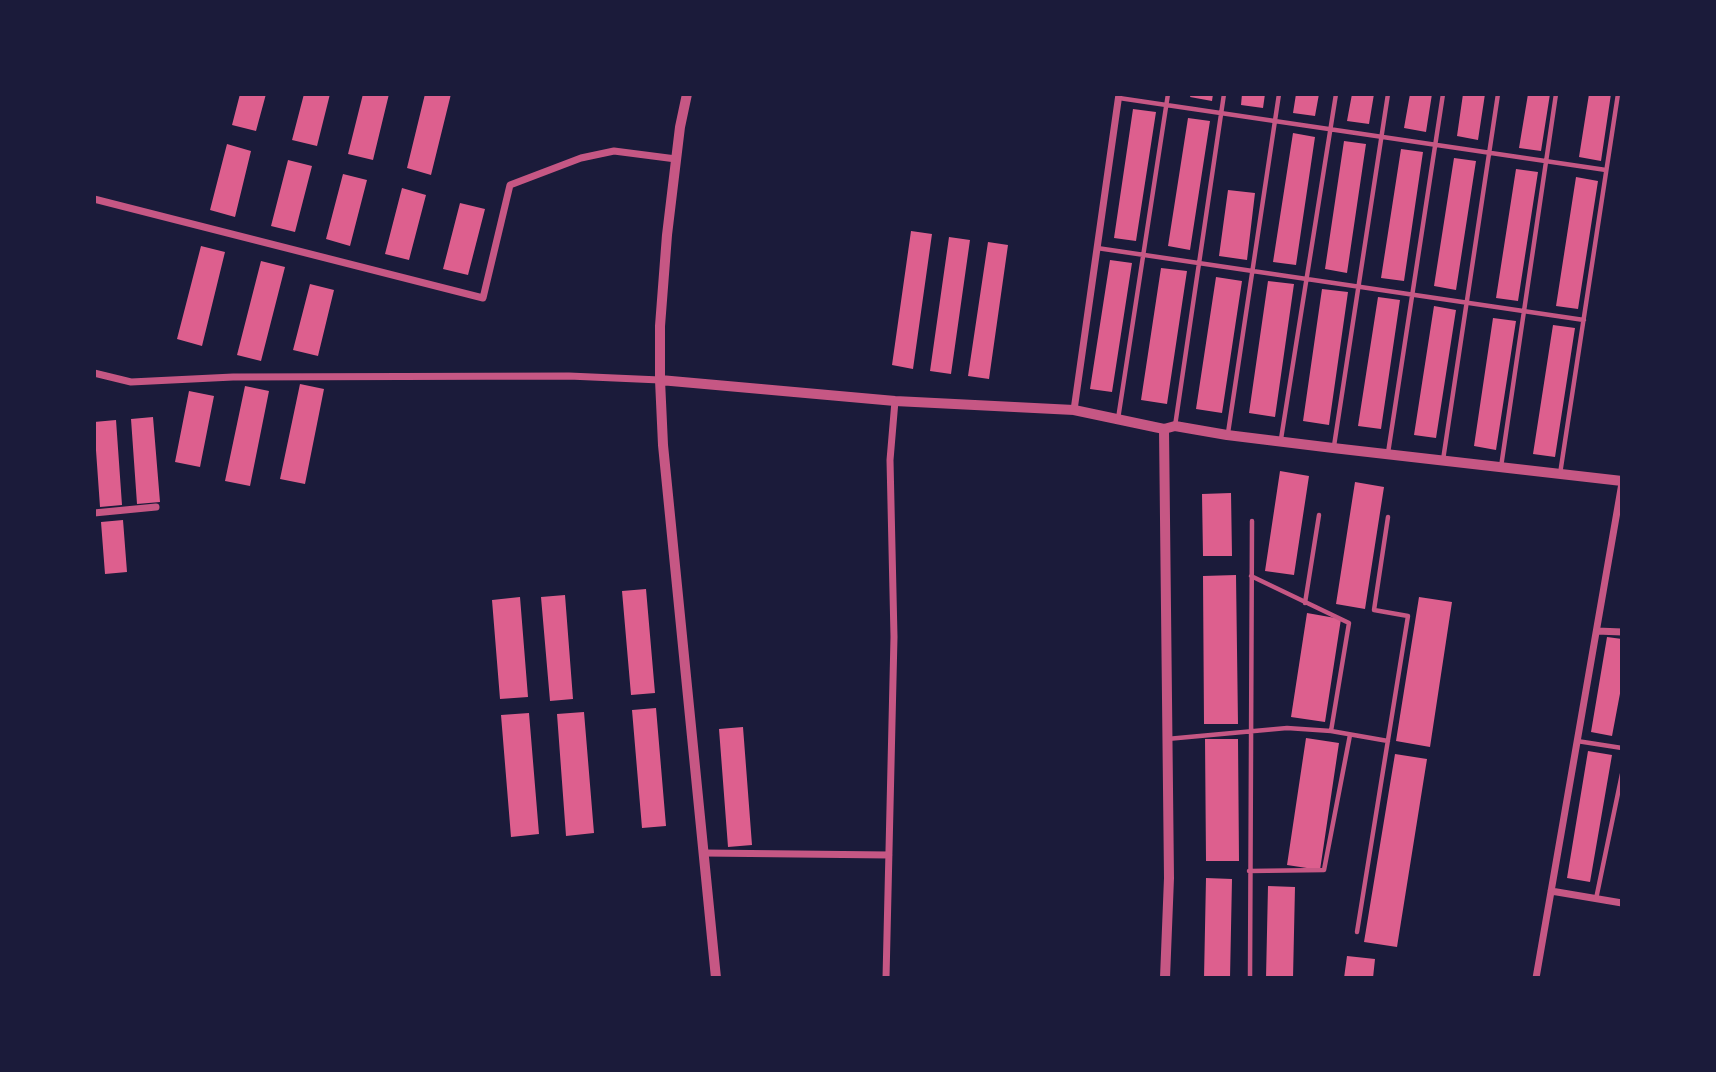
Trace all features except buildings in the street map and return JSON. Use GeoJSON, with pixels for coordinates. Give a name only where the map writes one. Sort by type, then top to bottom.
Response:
{"type":"FeatureCollection","features":[{"type":"Feature","properties":{"kind":"street"},"geometry":{"type":"LineString","coordinates":[[687,94],[667,235],[660,326],[660,380],[663,445],[716,978]]}},
{"type":"Feature","properties":{"kind":"street"},"geometry":{"type":"LineString","coordinates":[[1074,410],[1119,96]]}},
{"type":"Feature","properties":{"kind":"street"},"geometry":{"type":"LineString","coordinates":[[94,198],[483,298],[510,185],[581,158],[614,151],[676,159]]}},
{"type":"Feature","properties":{"kind":"street"},"geometry":{"type":"LineString","coordinates":[[94,373],[131,382],[233,377],[569,376],[660,380],[895,401],[1074,410],[1170,427],[1333,449],[1622,482],[1536,978]]}},
{"type":"Feature","properties":{"kind":"street"},"geometry":{"type":"LineString","coordinates":[[886,978],[894,637],[890,460],[895,401]]}},
{"type":"Feature","properties":{"kind":"street"},"geometry":{"type":"LineString","coordinates":[[1166,978],[1169,878],[1167,739],[1170,427]]}},
{"type":"Feature","properties":{"kind":"street"},"geometry":{"type":"LineString","coordinates":[[94,513],[156,507]]}},
{"type":"Feature","properties":{"kind":"street"},"geometry":{"type":"LineString","coordinates":[[1597,631],[1622,632]]}},
{"type":"Feature","properties":{"kind":"street"},"geometry":{"type":"LineString","coordinates":[[704,853],[889,855]]}},
{"type":"Feature","properties":{"kind":"street"},"geometry":{"type":"LineString","coordinates":[[1551,891],[1622,903]]}},
{"type":"Feature","properties":{"kind":"lane"},"geometry":{"type":"LineString","coordinates":[[1118,419],[1168,94]]}},
{"type":"Feature","properties":{"kind":"lane"},"geometry":{"type":"LineString","coordinates":[[1170,427],[1224,94]]}},
{"type":"Feature","properties":{"kind":"lane"},"geometry":{"type":"LineString","coordinates":[[1227,435],[1279,94]]}},
{"type":"Feature","properties":{"kind":"lane"},"geometry":{"type":"LineString","coordinates":[[1280,442],[1336,94]]}},
{"type":"Feature","properties":{"kind":"lane"},"geometry":{"type":"LineString","coordinates":[[1333,449],[1388,94]]}},
{"type":"Feature","properties":{"kind":"lane"},"geometry":{"type":"LineString","coordinates":[[1387,455],[1414,295],[1443,94]]}},
{"type":"Feature","properties":{"kind":"lane"},"geometry":{"type":"LineString","coordinates":[[1443,461],[1498,94]]}},
{"type":"Feature","properties":{"kind":"lane"},"geometry":{"type":"LineString","coordinates":[[1501,467],[1556,94]]}},
{"type":"Feature","properties":{"kind":"lane"},"geometry":{"type":"LineString","coordinates":[[1560,474],[1618,94]]}},
{"type":"Feature","properties":{"kind":"lane"},"geometry":{"type":"LineString","coordinates":[[1119,96],[1606,170]]}},
{"type":"Feature","properties":{"kind":"lane"},"geometry":{"type":"LineString","coordinates":[[1097,248],[1584,320]]}},
{"type":"Feature","properties":{"kind":"lane"},"geometry":{"type":"LineString","coordinates":[[1305,603],[1319,515]]}},
{"type":"Feature","properties":{"kind":"lane"},"geometry":{"type":"LineString","coordinates":[[1357,932],[1408,616],[1374,610],[1388,517]]}},
{"type":"Feature","properties":{"kind":"lane"},"geometry":{"type":"LineString","coordinates":[[1250,978],[1252,521]]}},
{"type":"Feature","properties":{"kind":"lane"},"geometry":{"type":"LineString","coordinates":[[1251,576],[1349,623],[1331,731]]}},
{"type":"Feature","properties":{"kind":"lane"},"geometry":{"type":"LineString","coordinates":[[1167,739],[1287,728],[1331,731],[1388,741]]}},
{"type":"Feature","properties":{"kind":"lane"},"geometry":{"type":"LineString","coordinates":[[1249,871],[1324,870],[1350,735]]}},
{"type":"Feature","properties":{"kind":"lane"},"geometry":{"type":"LineString","coordinates":[[1577,741],[1622,748]]}},
{"type":"Feature","properties":{"kind":"lane"},"geometry":{"type":"LineString","coordinates":[[1596,899],[1622,774]]}}]}
